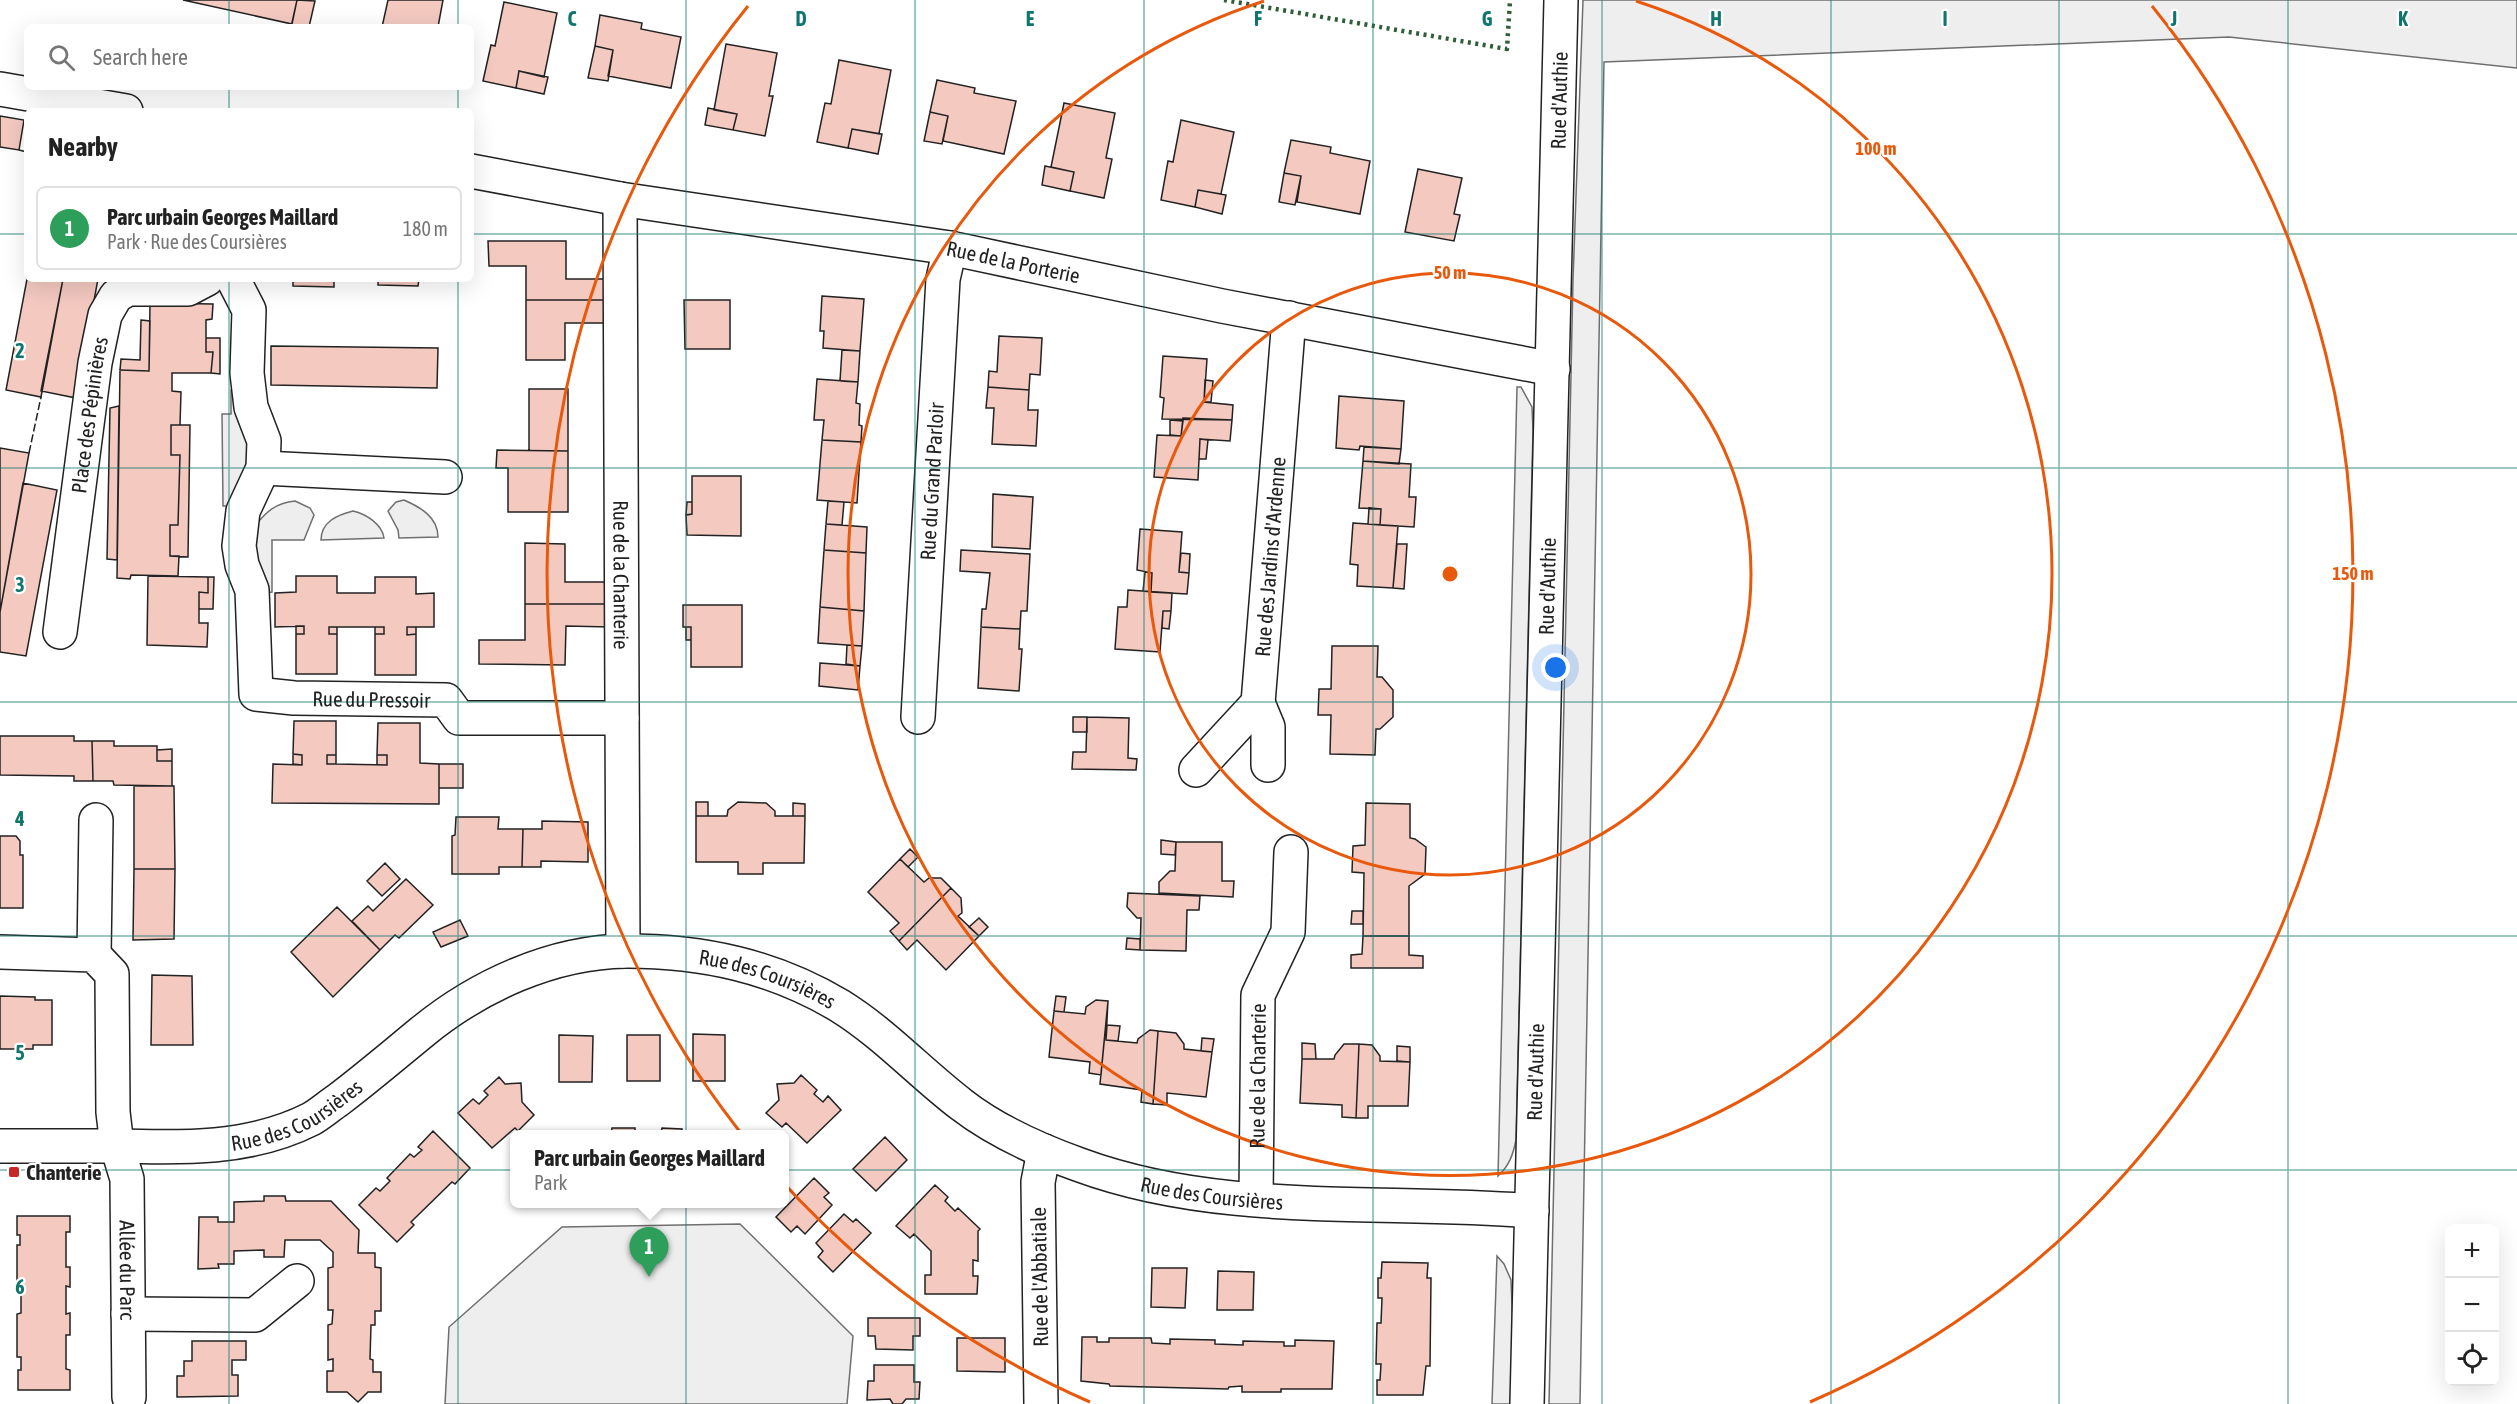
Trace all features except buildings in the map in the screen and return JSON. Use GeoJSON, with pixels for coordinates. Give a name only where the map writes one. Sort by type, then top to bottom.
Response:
{"type":"FeatureCollection","features":[{"type":"Feature","properties":{"kind":"street","name":"Rue d'Authie"},"geometry":{"type":"LineString","coordinates":[[1527,1404],[1561,0]]}},
{"type":"Feature","properties":{"kind":"street"},"geometry":{"type":"LineString","coordinates":[[0,89],[109,108]]}},
{"type":"Feature","properties":{"kind":"street","name":"Rue de la Porterie"},"geometry":{"type":"LineString","coordinates":[[474,172],[620,200],[950,248],[1289,318],[1553,369]]}},
{"type":"Feature","properties":{"kind":"street","name":"Rue de la Chanterie"},"geometry":{"type":"LineString","coordinates":[[620,200],[623,951]]}},
{"type":"Feature","properties":{"kind":"street","name":"Rue du Grand Parloir"},"geometry":{"type":"LineString","coordinates":[[918,717],[942,279],[950,248]]}},
{"type":"Feature","properties":{"kind":"street","name":"Place des Pépinières"},"geometry":{"type":"LineString","coordinates":[[60,632],[95,363],[105,315],[116,296],[129,289],[188,289],[201,282]]}},
{"type":"Feature","properties":{"kind":"street"},"geometry":{"type":"LineString","coordinates":[[235,282],[249,310],[247,373],[251,407],[264,441],[263,468],[445,477]]}},
{"type":"Feature","properties":{"kind":"street","name":"Rue des Jardins d'Ardenne"},"geometry":{"type":"LineString","coordinates":[[1258,703],[1289,318]]}},
{"type":"Feature","properties":{"kind":"street","name":"Rue du Pressoir"},"geometry":{"type":"LineString","coordinates":[[263,468],[243,511],[239,546],[242,565],[252,590],[256,694],[294,698],[446,700],[459,718],[622,718]]}},
{"type":"Feature","properties":{"kind":"street"},"geometry":{"type":"LineString","coordinates":[[1196,770],[1258,703],[1268,727],[1268,765]]}},
{"type":"Feature","properties":{"kind":"street"},"geometry":{"type":"LineString","coordinates":[[0,952],[94,955],[96,820]]}},
{"type":"Feature","properties":{"kind":"street","name":"Rue de la Charterie"},"geometry":{"type":"LineString","coordinates":[[1256,1199],[1258,995],[1288,932],[1291,852]]}},
{"type":"Feature","properties":{"kind":"street","name":"Rue des Coursières"},"geometry":{"type":"LineString","coordinates":[[0,1146],[199,1148],[248,1140],[284,1130],[314,1118],[454,1008],[485,990],[515,975],[547,964],[623,951],[704,956],[733,961],[805,987],[874,1030],[963,1106],[1006,1134],[1084,1167],[1182,1191],[1256,1199],[1532,1211]]}},
{"type":"Feature","properties":{"kind":"street","name":"Allée du Parc"},"geometry":{"type":"LineString","coordinates":[[94,955],[112,974],[113,1112],[117,1146],[127,1179],[129,1397]]}},
{"type":"Feature","properties":{"kind":"street","name":"Rue de l'Abbatiale"},"geometry":{"type":"LineString","coordinates":[[1041,1404],[1038,1182],[1044,1151]]}},
{"type":"Feature","properties":{"kind":"street"},"geometry":{"type":"LineString","coordinates":[[128,1314],[255,1315],[297,1281]]}},
{"type":"Feature","properties":{"kind":"shaded area"},"geometry":{"type":"Polygon","coordinates":[[[1583,0],[2517,0],[2517,68],[2229,37],[1604,62],[1580,1404],[1549,1404],[1573,280],[1583,0]]]}},
{"type":"Feature","properties":{"kind":"shaded area"},"geometry":{"type":"Polygon","coordinates":[[[1517,387],[1521,387],[1532,407],[1533,431],[1516,1140],[1510,1160],[1498,1176],[1517,387]]]}},
{"type":"Feature","properties":{"kind":"shaded area"},"geometry":{"type":"Polygon","coordinates":[[[231,390],[237,390],[255,438],[234,506],[223,506],[222,414],[231,414],[231,390]]]}},
{"type":"Feature","properties":{"kind":"shaded area"},"geometry":{"type":"Polygon","coordinates":[[[404,500],[431,518],[438,537],[399,538],[398,530],[388,511],[396,502],[404,500]]]}},
{"type":"Feature","properties":{"kind":"shaded area"},"geometry":{"type":"Polygon","coordinates":[[[295,501],[310,508],[314,515],[304,540],[272,540],[272,592],[266,593],[256,573],[254,527],[272,509],[295,501]]]}},
{"type":"Feature","properties":{"kind":"shaded area"},"geometry":{"type":"Polygon","coordinates":[[[353,511],[373,520],[380,528],[384,538],[321,540],[324,528],[331,520],[353,511]]]}},
{"type":"Feature","properties":{"kind":"shaded area"},"geometry":{"type":"Polygon","coordinates":[[[740,1224],[853,1336],[847,1404],[445,1404],[449,1327],[562,1227],[740,1224]]]}},
{"type":"Feature","properties":{"kind":"shaded area"},"geometry":{"type":"Polygon","coordinates":[[[1497,1256],[1504,1264],[1511,1280],[1513,1330],[1511,1404],[1492,1404],[1497,1256]]]}},
{"type":"Feature","properties":{"kind":"hedge"},"geometry":{"type":"LineString","coordinates":[[1224,0],[1507,49],[1510,0]]}},
{"type":"Feature","properties":{"kind":"fence"},"geometry":{"type":"LineString","coordinates":[[19,150],[24,151]]}},
{"type":"Feature","properties":{"kind":"fence"},"geometry":{"type":"LineString","coordinates":[[29,453],[41,397]]}},
{"type":"Feature","properties":{"kind":"place","name":"Chanterie"},"geometry":{"type":"Point","coordinates":[14,1172]}},
{"type":"Feature","properties":{"kind":"place","name":"Parc urbain Georges Maillard"},"geometry":{"type":"Point","coordinates":[649,1277]}}]}
